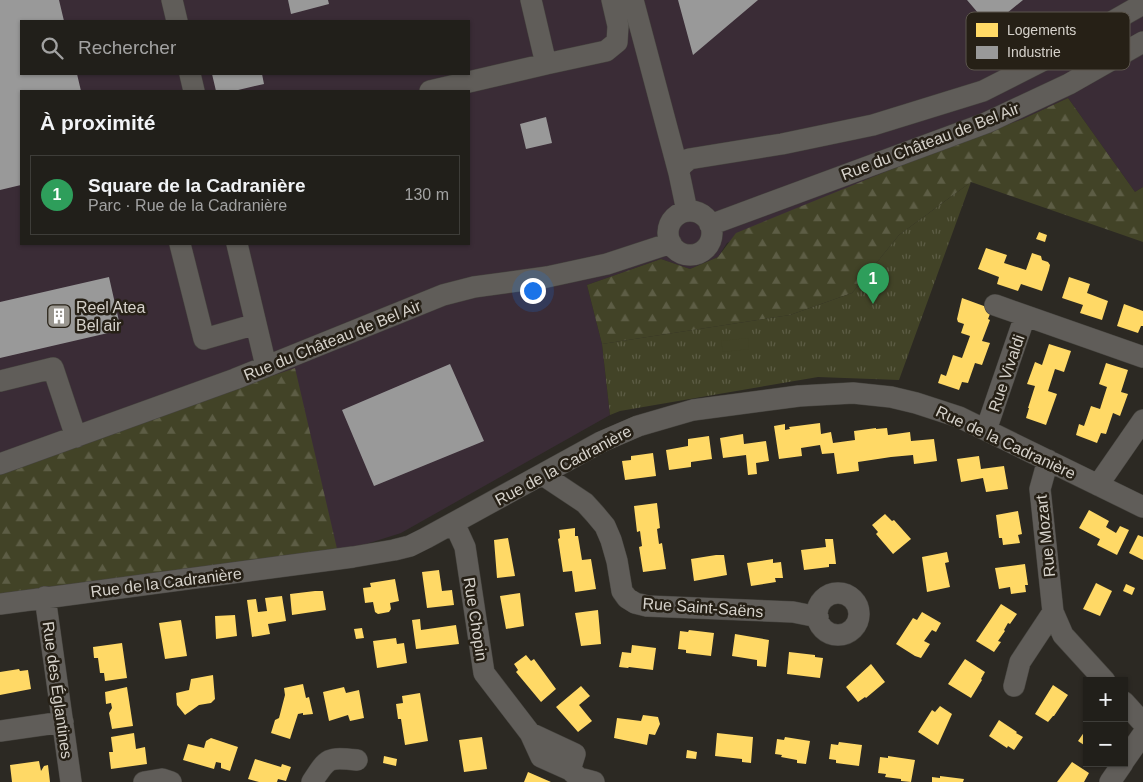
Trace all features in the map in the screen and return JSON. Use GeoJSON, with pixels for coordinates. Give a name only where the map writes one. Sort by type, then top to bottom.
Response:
{"type":"FeatureCollection","features":[{"type":"Feature","properties":{"kind":"street"},"geometry":{"type":"LineString","coordinates":[[172,0],[177,20]]}},
{"type":"Feature","properties":{"kind":"street"},"geometry":{"type":"LineString","coordinates":[[531,0],[546,64]]}},
{"type":"Feature","properties":{"kind":"street"},"geometry":{"type":"LineString","coordinates":[[434,90],[606,52],[617,42],[618,26],[612,0]]}},
{"type":"Feature","properties":{"kind":"street"},"geometry":{"type":"LineString","coordinates":[[633,0],[680,173],[687,212]]}},
{"type":"Feature","properties":{"kind":"street"},"geometry":{"type":"LineString","coordinates":[[1129,12],[1143,4]]}},
{"type":"Feature","properties":{"kind":"street","name":"Rue du Château de Bel Air"},"geometry":{"type":"LineString","coordinates":[[1130,49],[1143,42]]}},
{"type":"Feature","properties":{"kind":"street"},"geometry":{"type":"LineString","coordinates":[[680,173],[681,166],[689,159],[782,144],[873,125],[983,91],[1024,70]]}},
{"type":"Feature","properties":{"kind":"street","name":"Rue du Château de Bel Air"},"geometry":{"type":"LineString","coordinates":[[710,225],[986,123],[1093,70]]}},
{"type":"Feature","properties":{"kind":"street"},"geometry":{"type":"LineString","coordinates":[[190,75],[194,90]]}},
{"type":"Feature","properties":{"kind":"street"},"geometry":{"type":"LineString","coordinates":[[687,212],[698,213],[704,216],[710,225],[712,233],[710,241],[706,248],[699,253],[691,255],[683,253],[671,243],[669,237],[670,226],[676,216],[687,212]]}},
{"type":"Feature","properties":{"kind":"street","name":"Rue du Château de Bel Air"},"geometry":{"type":"LineString","coordinates":[[0,464],[266,366],[443,295],[474,287],[547,277],[607,264],[671,243]]}},
{"type":"Feature","properties":{"kind":"street"},"geometry":{"type":"LineString","coordinates":[[180,245],[204,339],[256,324]]}},
{"type":"Feature","properties":{"kind":"street"},"geometry":{"type":"LineString","coordinates":[[237,245],[266,366]]}},
{"type":"Feature","properties":{"kind":"street","name":"Rue Vivaldi"},"geometry":{"type":"LineString","coordinates":[[995,305],[1143,357]]}},
{"type":"Feature","properties":{"kind":"street","name":"Rue Vivaldi"},"geometry":{"type":"LineString","coordinates":[[986,430],[1025,316]]}},
{"type":"Feature","properties":{"kind":"street"},"geometry":{"type":"LineString","coordinates":[[0,381],[52,368],[76,437]]}},
{"type":"Feature","properties":{"kind":"street","name":"Rue de la Cadranière"},"geometry":{"type":"LineString","coordinates":[[0,604],[337,560],[394,550],[426,538],[601,442],[638,426],[693,410],[799,396],[846,393],[891,397],[937,409],[960,417],[1143,508]]}},
{"type":"Feature","properties":{"kind":"street"},"geometry":{"type":"LineString","coordinates":[[1098,485],[1143,420]]}},
{"type":"Feature","properties":{"kind":"street","name":"Rue Mozart"},"geometry":{"type":"LineString","coordinates":[[1048,460],[1040,489],[1053,612],[1063,636],[1100,677]]}},
{"type":"Feature","properties":{"kind":"street","name":"Rue Saint-Saëns"},"geometry":{"type":"LineString","coordinates":[[543,474],[585,503],[605,526],[618,561],[622,592],[635,603],[647,606],[793,612],[818,617]]}},
{"type":"Feature","properties":{"kind":"street","name":"Rue Chopin"},"geometry":{"type":"LineString","coordinates":[[454,523],[466,547],[484,673],[530,733],[541,757],[570,770],[579,778],[594,782]]}},
{"type":"Feature","properties":{"kind":"street","name":"Rue des Églantines"},"geometry":{"type":"LineString","coordinates":[[45,598],[71,782]]}},
{"type":"Feature","properties":{"kind":"street"},"geometry":{"type":"LineString","coordinates":[[1014,686],[1020,662],[1053,612]]}},
{"type":"Feature","properties":{"kind":"street"},"geometry":{"type":"LineString","coordinates":[[1128,706],[1143,723]]}},
{"type":"Feature","properties":{"kind":"street"},"geometry":{"type":"LineString","coordinates":[[0,731],[63,722]]}},
{"type":"Feature","properties":{"kind":"street"},"geometry":{"type":"LineString","coordinates":[[1128,756],[1143,734]]}},
{"type":"Feature","properties":{"kind":"street"},"geometry":{"type":"LineString","coordinates":[[312,782],[324,764],[334,758],[357,760]]}},
{"type":"Feature","properties":{"kind":"street"},"geometry":{"type":"LineString","coordinates":[[1110,782],[1120,767]]}},
{"type":"Feature","properties":{"kind":"street"},"geometry":{"type":"LineString","coordinates":[[144,782],[162,779],[171,782]]}},
{"type":"Feature","properties":{"kind":"shaded area"},"geometry":{"type":"Polygon","coordinates":[[[0,0],[1143,0],[1143,187],[1135,192],[1068,98],[1023,119],[727,243],[718,257],[690,269],[661,259],[587,285],[602,344],[610,415],[401,533],[338,553],[0,471],[0,0]]]}},
{"type":"Feature","properties":{"kind":"green space"},"geometry":{"type":"Polygon","coordinates":[[[1068,98],[1135,192],[1143,187],[1143,242],[971,182],[899,235],[852,293],[790,315],[602,344],[587,285],[661,259],[690,269],[718,257],[736,233],[929,154],[1023,119],[1068,98]]]}},
{"type":"Feature","properties":{"kind":"green space"},"geometry":{"type":"Polygon","coordinates":[[[971,182],[899,380],[818,377],[620,411],[610,415],[602,344],[790,315],[852,293],[899,235],[971,182]]]}},
{"type":"Feature","properties":{"kind":"green space"},"geometry":{"type":"Polygon","coordinates":[[[748,338],[749,349],[723,352],[721,341],[748,338]]]}},
{"type":"Feature","properties":{"kind":"green space"},"geometry":{"type":"Polygon","coordinates":[[[295,368],[338,553],[0,596],[0,471],[295,368]]]}},
{"type":"Feature","properties":{"kind":"building: Logements"},"geometry":{"type":"Polygon","coordinates":[[[1039,232],[1047,235],[1045,242],[1036,239],[1039,232]]]}},
{"type":"Feature","properties":{"kind":"building: Logements"},"geometry":{"type":"Polygon","coordinates":[[[986,248],[1007,255],[1004,263],[1026,270],[1032,253],[1041,256],[1042,260],[1050,265],[1042,291],[1021,284],[1018,291],[997,284],[999,277],[978,269],[986,248]]]}},
{"type":"Feature","properties":{"kind":"building: Logements"},"geometry":{"type":"Polygon","coordinates":[[[1069,277],[1090,284],[1087,293],[1108,301],[1102,320],[1080,313],[1083,305],[1062,298],[1069,277]]]}},
{"type":"Feature","properties":{"kind":"building: Logements"},"geometry":{"type":"Polygon","coordinates":[[[962,298],[992,309],[982,341],[990,343],[982,365],[975,363],[968,383],[962,382],[959,390],[938,383],[941,374],[946,376],[953,355],[962,358],[970,336],[961,333],[964,324],[958,322],[957,319],[962,298]]]}},
{"type":"Feature","properties":{"kind":"building: Logements"},"geometry":{"type":"Polygon","coordinates":[[[1124,304],[1143,311],[1143,326],[1141,326],[1138,333],[1117,326],[1124,304]]]}},
{"type":"Feature","properties":{"kind":"building: Logements"},"geometry":{"type":"Polygon","coordinates":[[[1049,344],[1071,351],[1064,372],[1055,369],[1048,391],[1057,394],[1046,425],[1026,418],[1035,386],[1027,384],[1035,362],[1042,365],[1049,344]]]}},
{"type":"Feature","properties":{"kind":"building: Logements"},"geometry":{"type":"Polygon","coordinates":[[[1106,363],[1128,370],[1121,392],[1128,394],[1120,416],[1113,413],[1106,434],[1101,433],[1097,443],[1076,435],[1079,424],[1084,426],[1091,406],[1100,409],[1107,387],[1099,384],[1106,363]]]}},
{"type":"Feature","properties":{"kind":"building: Logements"},"geometry":{"type":"Polygon","coordinates":[[[820,423],[821,434],[831,432],[833,443],[855,440],[854,431],[876,428],[887,428],[888,435],[910,432],[911,441],[934,439],[937,461],[914,464],[913,455],[891,457],[858,462],[859,471],[837,474],[834,453],[822,454],[820,445],[801,448],[802,456],[779,459],[774,426],[785,424],[785,430],[790,429],[789,427],[820,423]]]}},
{"type":"Feature","properties":{"kind":"building: Logements"},"geometry":{"type":"Polygon","coordinates":[[[743,434],[744,444],[766,441],[769,461],[756,463],[757,474],[748,475],[746,455],[723,458],[720,438],[743,434]]]}},
{"type":"Feature","properties":{"kind":"building: Logements"},"geometry":{"type":"Polygon","coordinates":[[[709,436],[712,459],[691,462],[691,467],[669,470],[666,450],[688,446],[688,439],[709,436]]]}},
{"type":"Feature","properties":{"kind":"building: Logements"},"geometry":{"type":"Polygon","coordinates":[[[653,453],[656,476],[625,480],[622,461],[631,460],[631,456],[653,453]]]}},
{"type":"Feature","properties":{"kind":"building: Logements"},"geometry":{"type":"Polygon","coordinates":[[[979,456],[981,469],[1004,466],[1008,489],[986,492],[983,478],[961,482],[957,459],[979,456]]]}},
{"type":"Feature","properties":{"kind":"building: Logements"},"geometry":{"type":"Polygon","coordinates":[[[657,503],[660,528],[657,529],[659,544],[662,543],[666,569],[643,572],[639,547],[642,546],[640,531],[637,532],[634,506],[657,503]]]}},
{"type":"Feature","properties":{"kind":"building: Logements"},"geometry":{"type":"Polygon","coordinates":[[[1089,510],[1109,521],[1106,527],[1116,533],[1120,526],[1129,530],[1117,555],[1097,545],[1100,539],[1079,528],[1089,510]]]}},
{"type":"Feature","properties":{"kind":"building: Logements"},"geometry":{"type":"Polygon","coordinates":[[[1018,511],[1022,534],[1018,535],[1020,543],[1003,545],[1002,538],[999,538],[996,515],[1018,511]]]}},
{"type":"Feature","properties":{"kind":"building: Logements"},"geometry":{"type":"Polygon","coordinates":[[[885,514],[892,521],[894,520],[911,539],[893,554],[876,534],[878,532],[872,525],[885,514]]]}},
{"type":"Feature","properties":{"kind":"building: Logements"},"geometry":{"type":"Polygon","coordinates":[[[575,528],[575,536],[578,536],[582,560],[591,559],[596,589],[575,592],[572,571],[563,572],[558,539],[560,538],[559,530],[575,528]]]}},
{"type":"Feature","properties":{"kind":"building: Logements"},"geometry":{"type":"Polygon","coordinates":[[[1138,535],[1143,537],[1143,560],[1129,553],[1138,535]]]}},
{"type":"Feature","properties":{"kind":"building: Logements"},"geometry":{"type":"Polygon","coordinates":[[[508,538],[515,576],[497,578],[494,540],[508,538]]]}},
{"type":"Feature","properties":{"kind":"building: Logements"},"geometry":{"type":"Polygon","coordinates":[[[825,539],[833,539],[836,564],[829,564],[829,567],[804,570],[801,550],[826,547],[825,539]]]}},
{"type":"Feature","properties":{"kind":"building: Logements"},"geometry":{"type":"Polygon","coordinates":[[[947,552],[949,562],[945,563],[950,587],[927,592],[922,557],[947,552]]]}},
{"type":"Feature","properties":{"kind":"building: Logements"},"geometry":{"type":"Polygon","coordinates":[[[724,555],[727,575],[694,581],[691,559],[724,555]]]}},
{"type":"Feature","properties":{"kind":"building: Logements"},"geometry":{"type":"Polygon","coordinates":[[[773,559],[773,563],[781,562],[783,578],[775,578],[776,582],[751,586],[747,563],[773,559]]]}},
{"type":"Feature","properties":{"kind":"building: Logements"},"geometry":{"type":"Polygon","coordinates":[[[1025,564],[1028,585],[1025,585],[1026,592],[1011,594],[1010,587],[999,589],[995,568],[1025,564]]]}},
{"type":"Feature","properties":{"kind":"building: Logements"},"geometry":{"type":"Polygon","coordinates":[[[439,570],[442,591],[452,590],[454,605],[427,608],[422,572],[439,570]]]}},
{"type":"Feature","properties":{"kind":"building: Logements"},"geometry":{"type":"Polygon","coordinates":[[[395,579],[399,601],[390,603],[391,609],[389,612],[378,614],[375,612],[373,602],[365,603],[363,588],[371,587],[370,583],[395,579]]]}},
{"type":"Feature","properties":{"kind":"building: Logements"},"geometry":{"type":"Polygon","coordinates":[[[1096,583],[1112,591],[1100,616],[1083,609],[1096,583]]]}},
{"type":"Feature","properties":{"kind":"building: Logements"},"geometry":{"type":"Polygon","coordinates":[[[1126,584],[1135,588],[1132,595],[1123,591],[1126,584]]]}},
{"type":"Feature","properties":{"kind":"building: Logements"},"geometry":{"type":"Polygon","coordinates":[[[323,591],[326,610],[292,615],[290,594],[323,591]]]}},
{"type":"Feature","properties":{"kind":"building: Logements"},"geometry":{"type":"Polygon","coordinates":[[[520,593],[524,626],[506,629],[500,596],[520,593]]]}},
{"type":"Feature","properties":{"kind":"building: Logements"},"geometry":{"type":"Polygon","coordinates":[[[282,596],[286,621],[268,624],[270,634],[252,637],[247,600],[256,599],[258,612],[267,611],[265,598],[282,596]]]}},
{"type":"Feature","properties":{"kind":"building: Logements"},"geometry":{"type":"Polygon","coordinates":[[[1001,604],[1017,614],[1010,624],[1008,623],[998,641],[1001,642],[994,652],[976,641],[1001,604]]]}},
{"type":"Feature","properties":{"kind":"building: Logements"},"geometry":{"type":"Polygon","coordinates":[[[598,610],[601,644],[581,646],[575,613],[598,610]]]}},
{"type":"Feature","properties":{"kind":"building: Logements"},"geometry":{"type":"Polygon","coordinates":[[[922,612],[941,623],[936,632],[932,630],[924,641],[930,644],[921,658],[896,644],[913,618],[917,620],[922,612]]]}},
{"type":"Feature","properties":{"kind":"building: Logements"},"geometry":{"type":"Polygon","coordinates":[[[235,615],[237,636],[216,639],[215,616],[235,615]]]}},
{"type":"Feature","properties":{"kind":"building: Logements"},"geometry":{"type":"Polygon","coordinates":[[[420,619],[421,630],[456,625],[459,644],[416,649],[412,620],[420,619]]]}},
{"type":"Feature","properties":{"kind":"building: Logements"},"geometry":{"type":"Polygon","coordinates":[[[181,620],[187,656],[165,659],[159,623],[181,620]]]}},
{"type":"Feature","properties":{"kind":"building: Logements"},"geometry":{"type":"Polygon","coordinates":[[[362,628],[364,638],[356,639],[354,629],[362,628]]]}},
{"type":"Feature","properties":{"kind":"building: Logements"},"geometry":{"type":"Polygon","coordinates":[[[689,630],[714,633],[711,656],[686,653],[686,650],[678,649],[680,631],[688,632],[689,630]]]}},
{"type":"Feature","properties":{"kind":"building: Logements"},"geometry":{"type":"Polygon","coordinates":[[[735,634],[769,640],[766,667],[757,666],[757,660],[732,656],[735,634]]]}},
{"type":"Feature","properties":{"kind":"building: Logements"},"geometry":{"type":"Polygon","coordinates":[[[396,638],[397,644],[404,643],[407,663],[377,668],[373,641],[396,638]]]}},
{"type":"Feature","properties":{"kind":"building: Logements"},"geometry":{"type":"Polygon","coordinates":[[[122,643],[127,678],[105,681],[104,673],[100,673],[98,658],[94,658],[93,647],[122,643]]]}},
{"type":"Feature","properties":{"kind":"building: Logements"},"geometry":{"type":"Polygon","coordinates":[[[632,645],[656,648],[653,670],[619,667],[622,652],[631,653],[632,645]]]}},
{"type":"Feature","properties":{"kind":"building: Logements"},"geometry":{"type":"Polygon","coordinates":[[[789,652],[815,655],[815,657],[823,658],[820,678],[787,674],[789,652]]]}},
{"type":"Feature","properties":{"kind":"building: Logements"},"geometry":{"type":"Polygon","coordinates":[[[526,655],[531,661],[534,659],[556,689],[541,702],[516,672],[518,670],[514,664],[526,655]]]}},
{"type":"Feature","properties":{"kind":"building: Logements"},"geometry":{"type":"Polygon","coordinates":[[[965,659],[985,672],[971,698],[948,684],[965,659]]]}},
{"type":"Feature","properties":{"kind":"building: Logements"},"geometry":{"type":"Polygon","coordinates":[[[871,664],[885,682],[866,698],[858,702],[846,687],[871,664]]]}},
{"type":"Feature","properties":{"kind":"building: Logements"},"geometry":{"type":"Polygon","coordinates":[[[19,669],[20,671],[28,670],[31,689],[0,695],[0,672],[19,669]]]}},
{"type":"Feature","properties":{"kind":"building: Logements"},"geometry":{"type":"Polygon","coordinates":[[[213,675],[215,699],[211,703],[199,705],[185,715],[177,705],[176,693],[189,690],[191,679],[213,675]]]}},
{"type":"Feature","properties":{"kind":"building: Logements"},"geometry":{"type":"Polygon","coordinates":[[[303,684],[306,698],[309,697],[313,714],[298,714],[290,739],[271,733],[275,720],[279,718],[285,695],[284,688],[303,684]]]}},
{"type":"Feature","properties":{"kind":"building: Logements"},"geometry":{"type":"Polygon","coordinates":[[[1053,685],[1068,695],[1048,722],[1035,714],[1053,685]]]}},
{"type":"Feature","properties":{"kind":"building: Logements"},"geometry":{"type":"Polygon","coordinates":[[[581,686],[590,696],[579,705],[592,721],[578,732],[556,707],[581,686]]]}},
{"type":"Feature","properties":{"kind":"building: Logements"},"geometry":{"type":"Polygon","coordinates":[[[127,687],[133,726],[112,729],[109,713],[112,708],[111,703],[106,704],[105,692],[127,687]]]}},
{"type":"Feature","properties":{"kind":"building: Logements"},"geometry":{"type":"Polygon","coordinates":[[[344,687],[346,693],[359,690],[364,718],[350,721],[348,715],[329,721],[323,692],[344,687]]]}},
{"type":"Feature","properties":{"kind":"building: Logements"},"geometry":{"type":"Polygon","coordinates":[[[420,693],[428,741],[405,745],[401,719],[398,719],[396,704],[403,703],[402,696],[420,693]]]}},
{"type":"Feature","properties":{"kind":"building: Logements"},"geometry":{"type":"Polygon","coordinates":[[[940,706],[952,714],[938,745],[918,732],[932,710],[935,712],[940,706]]]}},
{"type":"Feature","properties":{"kind":"building: Logements"},"geometry":{"type":"Polygon","coordinates":[[[643,715],[658,717],[660,724],[655,735],[649,734],[647,745],[614,738],[617,718],[641,721],[643,715]]]}},
{"type":"Feature","properties":{"kind":"building: Logements"},"geometry":{"type":"Polygon","coordinates":[[[999,720],[1023,737],[1014,750],[1008,746],[1007,748],[989,736],[999,720]]]}},
{"type":"Feature","properties":{"kind":"building: Logements"},"geometry":{"type":"Polygon","coordinates":[[[134,733],[136,749],[145,747],[147,764],[111,769],[109,752],[113,752],[111,737],[134,733]]]}},
{"type":"Feature","properties":{"kind":"building: Logements"},"geometry":{"type":"Polygon","coordinates":[[[717,733],[753,737],[751,763],[742,762],[742,759],[715,756],[717,733]]]}},
{"type":"Feature","properties":{"kind":"building: Logements"},"geometry":{"type":"Polygon","coordinates":[[[1083,734],[1083,744],[1078,741],[1083,734]]]}},
{"type":"Feature","properties":{"kind":"building: Logements"},"geometry":{"type":"Polygon","coordinates":[[[482,737],[487,769],[464,772],[459,740],[482,737]]]}},
{"type":"Feature","properties":{"kind":"building: Logements"},"geometry":{"type":"Polygon","coordinates":[[[785,737],[810,741],[806,764],[797,763],[797,760],[775,754],[777,739],[784,740],[785,737]]]}},
{"type":"Feature","properties":{"kind":"building: Logements"},"geometry":{"type":"Polygon","coordinates":[[[211,738],[238,747],[230,771],[221,768],[221,763],[216,762],[214,769],[183,760],[188,744],[204,748],[206,741],[211,738]]]}},
{"type":"Feature","properties":{"kind":"building: Logements"},"geometry":{"type":"Polygon","coordinates":[[[839,742],[862,745],[859,766],[836,763],[836,760],[829,759],[831,744],[838,745],[839,742]]]}},
{"type":"Feature","properties":{"kind":"building: Logements"},"geometry":{"type":"Polygon","coordinates":[[[687,750],[697,752],[696,759],[686,758],[687,750]]]}},
{"type":"Feature","properties":{"kind":"building: Logements"},"geometry":{"type":"Polygon","coordinates":[[[384,756],[397,759],[396,766],[383,763],[384,756]]]}},
{"type":"Feature","properties":{"kind":"building: Logements"},"geometry":{"type":"Polygon","coordinates":[[[888,756],[915,760],[911,782],[885,777],[886,774],[878,773],[880,757],[888,758],[888,756]]]}},
{"type":"Feature","properties":{"kind":"building: Logements"},"geometry":{"type":"Polygon","coordinates":[[[255,759],[281,767],[282,764],[291,767],[286,781],[278,779],[277,782],[259,782],[248,779],[255,759]]]}},
{"type":"Feature","properties":{"kind":"building: Logements"},"geometry":{"type":"Polygon","coordinates":[[[39,761],[41,771],[44,766],[48,765],[50,782],[12,782],[10,765],[39,761]]]}},
{"type":"Feature","properties":{"kind":"building: Logements"},"geometry":{"type":"Polygon","coordinates":[[[1072,762],[1089,773],[1084,782],[1057,782],[1072,762]]]}},
{"type":"Feature","properties":{"kind":"building: Logements"},"geometry":{"type":"Polygon","coordinates":[[[528,772],[551,782],[524,782],[528,772]]]}},
{"type":"Feature","properties":{"kind":"building: Logements"},"geometry":{"type":"Polygon","coordinates":[[[940,776],[964,779],[963,782],[932,782],[932,777],[940,778],[940,776]]]}},
{"type":"Feature","properties":{"kind":"building: Industrie"},"geometry":{"type":"Polygon","coordinates":[[[0,0],[59,0],[64,20],[20,20],[20,75],[77,75],[81,90],[20,90],[20,185],[0,190],[0,0]]]}},
{"type":"Feature","properties":{"kind":"building: Industrie"},"geometry":{"type":"Polygon","coordinates":[[[288,0],[328,0],[329,4],[291,14],[288,0]]]}},
{"type":"Feature","properties":{"kind":"building: Industrie"},"geometry":{"type":"Polygon","coordinates":[[[678,0],[758,0],[693,55],[678,0]]]}},
{"type":"Feature","properties":{"kind":"building: Industrie"},"geometry":{"type":"Polygon","coordinates":[[[967,0],[1023,0],[1008,12],[977,12],[967,0]]]}},
{"type":"Feature","properties":{"kind":"building: Industrie"},"geometry":{"type":"Polygon","coordinates":[[[212,75],[262,75],[264,84],[238,90],[216,90],[212,75]]]}},
{"type":"Feature","properties":{"kind":"building: Industrie"},"geometry":{"type":"Polygon","coordinates":[[[546,117],[552,143],[526,149],[520,124],[546,117]]]}},
{"type":"Feature","properties":{"kind":"building: Industrie","name":"Reel Atea Bel air"},"geometry":{"type":"Polygon","coordinates":[[[109,277],[121,330],[0,358],[0,302],[109,277]]]}},
{"type":"Feature","properties":{"kind":"building: Industrie"},"geometry":{"type":"Polygon","coordinates":[[[450,364],[484,441],[374,486],[342,410],[450,364]]]}},
{"type":"Feature","properties":{"kind":"place","name":"Square de la Cadranière"},"geometry":{"type":"Point","coordinates":[873,304]}},
{"type":"Feature","properties":{"kind":"place","name":"Reel Atea Bel air"},"geometry":{"type":"Point","coordinates":[59,316]}}]}
